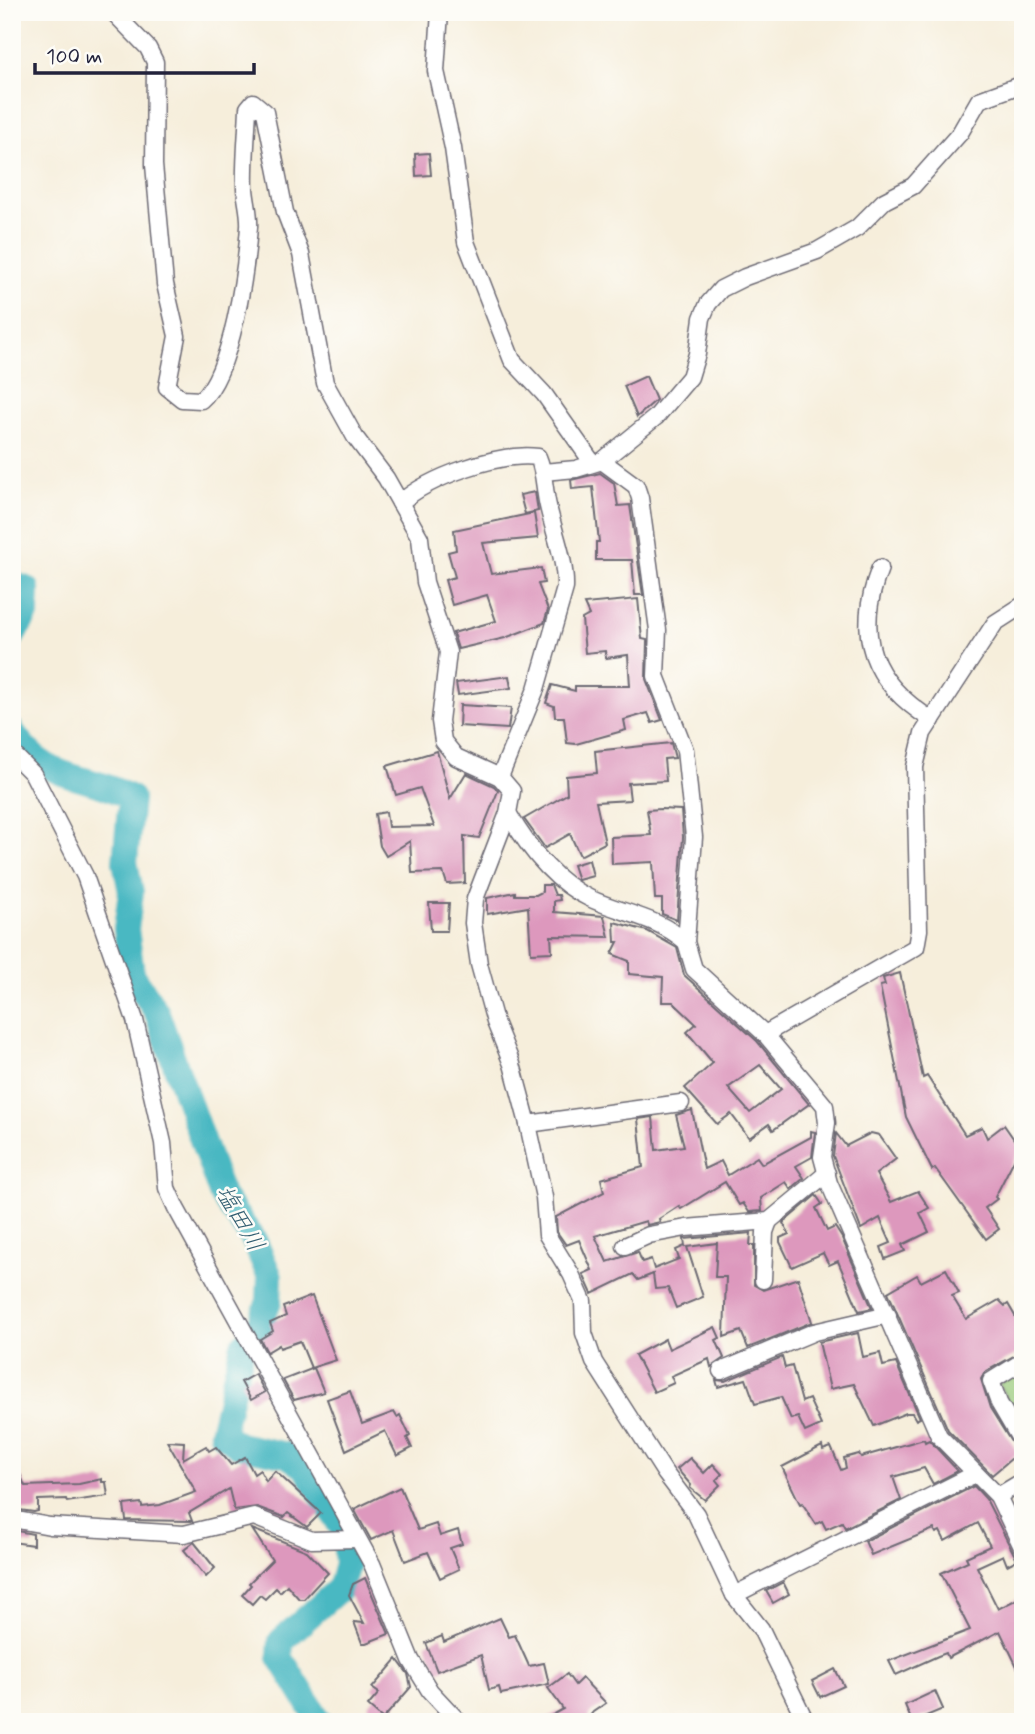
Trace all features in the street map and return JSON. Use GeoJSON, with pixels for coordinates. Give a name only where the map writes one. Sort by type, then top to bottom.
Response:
{"type":"FeatureCollection","features":[{"type":"Feature","properties":{"kind":"street"},"geometry":{"type":"LineString","coordinates":[[113,12],[148,48],[155,62],[155,165],[165,284],[177,336],[167,387],[182,399],[201,400],[212,391],[222,368],[234,322],[249,225],[245,189],[248,108],[253,102],[265,113],[285,212],[301,254],[325,383],[355,437],[400,503],[420,538],[425,582],[448,652],[440,721],[443,741],[456,757],[500,777],[512,792],[508,813],[475,899],[472,923],[479,964],[495,1022],[512,1064],[528,1124],[544,1197],[547,1235],[571,1274],[583,1301],[584,1333],[594,1362],[665,1473],[696,1514],[734,1595],[761,1629],[806,1722]]}},
{"type":"Feature","properties":{"kind":"street"},"geometry":{"type":"LineString","coordinates":[[440,12],[436,71],[453,148],[466,242],[512,360],[544,394],[597,462],[636,486],[640,498],[658,630],[656,676],[685,750],[694,837],[686,942],[694,969],[765,1034],[825,1106],[827,1123],[822,1157],[827,1173],[939,1436],[973,1475],[998,1496],[1023,1549]]}},
{"type":"Feature","properties":{"kind":"street"},"geometry":{"type":"LineString","coordinates":[[543,472],[576,469],[597,462],[656,417],[690,376],[697,354],[702,318],[708,304],[721,289],[745,276],[817,251],[857,228],[884,201],[913,186],[960,133],[979,100],[1023,84]]}},
{"type":"Feature","properties":{"kind":"street"},"geometry":{"type":"LineString","coordinates":[[400,503],[433,481],[481,465],[529,456],[538,457],[566,574],[565,588],[554,636],[536,689],[500,777]]}},
{"type":"Feature","properties":{"kind":"street"},"geometry":{"type":"LineString","coordinates":[[880,568],[867,608],[872,648],[879,668],[897,695],[932,720]]}},
{"type":"Feature","properties":{"kind":"street"},"geometry":{"type":"LineString","coordinates":[[765,1034],[916,947],[919,930],[915,767],[923,733],[995,623],[1023,605]]}},
{"type":"Feature","properties":{"kind":"street"},"geometry":{"type":"LineString","coordinates":[[12,753],[33,774],[85,876],[135,1020],[163,1143],[167,1188],[372,1564],[411,1660],[430,1691],[459,1722]]}},
{"type":"Feature","properties":{"kind":"street"},"geometry":{"type":"LineString","coordinates":[[508,813],[528,848],[566,882],[587,897],[667,926],[686,942]]}},
{"type":"Feature","properties":{"kind":"street"},"geometry":{"type":"LineString","coordinates":[[528,1124],[681,1102]]}},
{"type":"Feature","properties":{"kind":"street"},"geometry":{"type":"LineString","coordinates":[[763,1280],[765,1232],[769,1221],[827,1173]]}},
{"type":"Feature","properties":{"kind":"street"},"geometry":{"type":"LineString","coordinates":[[625,1246],[649,1235],[686,1228],[769,1221]]}},
{"type":"Feature","properties":{"kind":"street"},"geometry":{"type":"LineString","coordinates":[[721,1371],[814,1332],[888,1315]]}},
{"type":"Feature","properties":{"kind":"street"},"geometry":{"type":"LineString","coordinates":[[1023,1361],[991,1381],[999,1403],[1023,1444]]}},
{"type":"Feature","properties":{"kind":"street"},"geometry":{"type":"LineString","coordinates":[[734,1595],[973,1475]]}},
{"type":"Feature","properties":{"kind":"street"},"geometry":{"type":"LineString","coordinates":[[998,1496],[1023,1481]]}},
{"type":"Feature","properties":{"kind":"street"},"geometry":{"type":"LineString","coordinates":[[12,1519],[50,1526],[184,1534],[254,1517],[312,1540],[357,1539]]}},
{"type":"Feature","properties":{"kind":"green space"},"geometry":{"type":"Polygon","coordinates":[[[1023,1368],[1023,1434],[999,1384],[1023,1368]]]}},
{"type":"Feature","properties":{"kind":"building"},"geometry":{"type":"Polygon","coordinates":[[[429,153],[431,175],[416,176],[415,154],[429,153]]]}},
{"type":"Feature","properties":{"kind":"building"},"geometry":{"type":"Polygon","coordinates":[[[646,376],[656,400],[637,417],[624,386],[646,376]]]}},
{"type":"Feature","properties":{"kind":"building"},"geometry":{"type":"Polygon","coordinates":[[[600,473],[614,483],[618,506],[630,505],[643,595],[635,595],[632,560],[596,560],[596,542],[599,542],[593,487],[572,489],[571,480],[600,473]]]}},
{"type":"Feature","properties":{"kind":"building"},"geometry":{"type":"Polygon","coordinates":[[[535,492],[538,511],[525,514],[520,495],[535,492]]]}},
{"type":"Feature","properties":{"kind":"building"},"geometry":{"type":"Polygon","coordinates":[[[534,513],[538,538],[483,543],[491,574],[541,568],[544,583],[538,584],[548,610],[544,623],[505,638],[458,649],[453,633],[496,621],[487,595],[452,605],[445,580],[455,577],[448,552],[456,550],[454,530],[534,513]]]}},
{"type":"Feature","properties":{"kind":"building"},"geometry":{"type":"Polygon","coordinates":[[[638,599],[642,639],[647,640],[646,679],[662,720],[652,723],[648,713],[624,720],[626,730],[576,744],[567,743],[564,717],[555,717],[554,706],[546,703],[552,685],[575,691],[575,686],[630,686],[628,655],[606,658],[605,651],[585,653],[582,619],[589,615],[584,604],[638,599]]]}},
{"type":"Feature","properties":{"kind":"building"},"geometry":{"type":"Polygon","coordinates":[[[509,676],[511,688],[458,695],[456,683],[509,676]]]}},
{"type":"Feature","properties":{"kind":"building"},"geometry":{"type":"Polygon","coordinates":[[[460,705],[511,708],[508,729],[459,726],[460,705]]]}},
{"type":"Feature","properties":{"kind":"building"},"geometry":{"type":"Polygon","coordinates":[[[671,743],[675,758],[664,759],[666,781],[628,783],[630,800],[596,802],[605,843],[580,856],[570,834],[545,848],[524,819],[567,794],[566,776],[597,773],[595,751],[671,743]]]}},
{"type":"Feature","properties":{"kind":"building"},"geometry":{"type":"Polygon","coordinates":[[[437,751],[450,799],[466,773],[494,786],[498,791],[479,838],[464,836],[465,883],[447,884],[443,872],[412,873],[410,841],[386,856],[380,846],[375,814],[386,812],[388,827],[434,826],[420,788],[396,795],[387,766],[437,751]]]}},
{"type":"Feature","properties":{"kind":"building"},"geometry":{"type":"Polygon","coordinates":[[[647,810],[681,810],[683,837],[677,920],[662,914],[662,899],[655,899],[653,862],[612,864],[611,837],[651,835],[647,810]]]}},
{"type":"Feature","properties":{"kind":"building"},"geometry":{"type":"Polygon","coordinates":[[[589,860],[593,876],[578,880],[573,865],[589,860]]]}},
{"type":"Feature","properties":{"kind":"building"},"geometry":{"type":"Polygon","coordinates":[[[542,885],[551,885],[555,895],[559,895],[560,900],[554,901],[554,912],[604,916],[609,937],[551,936],[552,952],[531,953],[528,907],[487,914],[487,898],[515,892],[515,895],[536,895],[542,892],[542,885]]]}},
{"type":"Feature","properties":{"kind":"building"},"geometry":{"type":"Polygon","coordinates":[[[429,903],[449,903],[447,931],[431,931],[429,903]]]}},
{"type":"Feature","properties":{"kind":"building"},"geometry":{"type":"Polygon","coordinates":[[[614,922],[647,931],[677,948],[684,975],[757,1041],[809,1104],[773,1130],[769,1124],[749,1138],[731,1114],[717,1124],[685,1088],[713,1063],[687,1032],[696,1024],[673,1002],[662,1002],[663,977],[629,974],[629,961],[612,954],[618,942],[615,942],[614,922]],[[760,1065],[728,1088],[750,1113],[781,1089],[760,1065]]]}},
{"type":"Feature","properties":{"kind":"building"},"geometry":{"type":"Polygon","coordinates":[[[900,973],[923,1078],[927,1076],[965,1135],[982,1127],[987,1138],[1004,1125],[1020,1148],[995,1197],[997,1199],[985,1208],[999,1229],[986,1239],[935,1168],[932,1170],[906,1117],[880,986],[885,985],[883,978],[900,973]]]}},
{"type":"Feature","properties":{"kind":"building"},"geometry":{"type":"Polygon","coordinates":[[[692,1110],[704,1169],[721,1161],[728,1175],[757,1157],[762,1164],[811,1137],[811,1131],[815,1132],[812,1157],[796,1166],[804,1178],[791,1189],[786,1182],[761,1198],[762,1211],[749,1212],[743,1203],[739,1205],[725,1182],[681,1209],[679,1206],[659,1219],[660,1222],[647,1225],[646,1221],[595,1236],[607,1262],[638,1252],[642,1262],[651,1259],[654,1269],[679,1259],[676,1250],[685,1246],[684,1239],[751,1233],[750,1245],[754,1245],[754,1285],[763,1290],[798,1278],[812,1322],[748,1348],[741,1331],[724,1337],[726,1277],[715,1277],[717,1243],[687,1247],[703,1297],[676,1308],[668,1288],[655,1289],[653,1274],[638,1280],[633,1274],[592,1294],[583,1274],[592,1270],[579,1240],[566,1245],[557,1232],[556,1217],[604,1192],[601,1179],[643,1167],[638,1119],[653,1117],[656,1150],[684,1146],[676,1115],[692,1110]]]}},
{"type":"Feature","properties":{"kind":"building"},"geometry":{"type":"Polygon","coordinates":[[[836,1133],[846,1146],[871,1133],[879,1135],[896,1159],[876,1174],[891,1202],[918,1191],[929,1208],[920,1213],[929,1232],[902,1245],[905,1251],[885,1259],[881,1247],[891,1243],[880,1218],[861,1229],[833,1156],[836,1133]]]}},
{"type":"Feature","properties":{"kind":"building"},"geometry":{"type":"Polygon","coordinates":[[[816,1195],[822,1204],[816,1208],[827,1231],[835,1227],[842,1238],[872,1308],[859,1311],[838,1261],[829,1265],[823,1253],[792,1267],[780,1242],[780,1238],[789,1234],[783,1223],[816,1195]]]}},
{"type":"Feature","properties":{"kind":"building"},"geometry":{"type":"Polygon","coordinates":[[[946,1269],[959,1293],[952,1296],[966,1319],[999,1300],[1005,1306],[1008,1304],[1018,1321],[1023,1318],[1023,1351],[985,1372],[981,1379],[990,1408],[1018,1453],[992,1475],[948,1430],[888,1292],[917,1275],[921,1282],[946,1269]]]}},
{"type":"Feature","properties":{"kind":"building"},"geometry":{"type":"Polygon","coordinates":[[[312,1296],[336,1360],[311,1368],[300,1341],[280,1348],[279,1345],[267,1352],[260,1339],[273,1331],[270,1323],[286,1316],[283,1307],[312,1296]]]}},
{"type":"Feature","properties":{"kind":"building"},"geometry":{"type":"Polygon","coordinates":[[[715,1327],[720,1338],[716,1340],[724,1358],[711,1367],[709,1359],[671,1376],[674,1383],[654,1392],[635,1355],[665,1339],[669,1349],[715,1327]]]}},
{"type":"Feature","properties":{"kind":"building"},"geometry":{"type":"Polygon","coordinates":[[[858,1333],[863,1357],[880,1353],[883,1366],[896,1363],[920,1418],[916,1420],[912,1413],[906,1413],[874,1426],[854,1384],[830,1389],[819,1342],[858,1333]]]}},
{"type":"Feature","properties":{"kind":"building"},"geometry":{"type":"Polygon","coordinates":[[[782,1357],[785,1368],[792,1366],[802,1402],[809,1399],[821,1425],[805,1432],[798,1417],[791,1419],[781,1397],[755,1404],[746,1379],[718,1387],[716,1380],[725,1381],[782,1357]]]}},
{"type":"Feature","properties":{"kind":"building"},"geometry":{"type":"Polygon","coordinates":[[[314,1368],[324,1392],[294,1400],[283,1380],[314,1368]]]}},
{"type":"Feature","properties":{"kind":"building"},"geometry":{"type":"Polygon","coordinates":[[[255,1374],[265,1392],[251,1400],[241,1382],[255,1374]]]}},
{"type":"Feature","properties":{"kind":"building"},"geometry":{"type":"Polygon","coordinates":[[[350,1391],[362,1424],[394,1412],[397,1417],[400,1415],[410,1436],[407,1438],[412,1448],[397,1456],[385,1431],[346,1450],[327,1399],[350,1391]]]}},
{"type":"Feature","properties":{"kind":"building"},"geometry":{"type":"Polygon","coordinates":[[[924,1439],[925,1442],[929,1440],[958,1471],[933,1484],[924,1468],[893,1477],[901,1500],[845,1528],[842,1522],[826,1529],[822,1521],[816,1524],[802,1503],[800,1504],[782,1467],[822,1446],[823,1450],[831,1447],[841,1470],[846,1468],[844,1458],[859,1454],[861,1457],[924,1439]]]}},
{"type":"Feature","properties":{"kind":"building"},"geometry":{"type":"Polygon","coordinates":[[[167,1441],[184,1442],[183,1459],[206,1446],[209,1451],[216,1447],[231,1465],[245,1457],[254,1474],[260,1470],[266,1481],[275,1471],[321,1513],[307,1527],[288,1513],[284,1517],[257,1507],[234,1510],[229,1489],[189,1513],[192,1521],[126,1520],[124,1505],[160,1505],[196,1492],[167,1441]]]}},
{"type":"Feature","properties":{"kind":"building"},"geometry":{"type":"Polygon","coordinates":[[[12,1455],[25,1486],[79,1484],[102,1479],[102,1482],[106,1482],[108,1496],[67,1502],[66,1499],[38,1500],[38,1511],[34,1512],[12,1509],[12,1455]]]}},
{"type":"Feature","properties":{"kind":"building"},"geometry":{"type":"Polygon","coordinates":[[[690,1458],[704,1473],[713,1464],[722,1474],[716,1480],[720,1485],[705,1500],[690,1488],[691,1485],[677,1469],[690,1458]]]}},
{"type":"Feature","properties":{"kind":"building"},"geometry":{"type":"Polygon","coordinates":[[[974,1486],[986,1499],[1017,1560],[1007,1565],[1003,1555],[977,1567],[998,1609],[1023,1596],[1023,1679],[1000,1631],[948,1658],[946,1653],[896,1675],[889,1661],[970,1630],[941,1573],[968,1561],[966,1557],[990,1546],[978,1523],[945,1541],[940,1531],[936,1533],[934,1529],[871,1555],[865,1541],[974,1486]]]}},
{"type":"Feature","properties":{"kind":"building"},"geometry":{"type":"Polygon","coordinates":[[[400,1487],[418,1530],[436,1524],[440,1536],[458,1530],[462,1544],[450,1548],[459,1569],[440,1578],[428,1552],[405,1561],[393,1530],[371,1540],[354,1509],[400,1487]]]}},
{"type":"Feature","properties":{"kind":"building"},"geometry":{"type":"Polygon","coordinates":[[[252,1529],[307,1551],[328,1573],[304,1599],[299,1599],[287,1585],[280,1592],[276,1588],[265,1599],[260,1595],[252,1604],[242,1595],[251,1585],[249,1583],[272,1560],[252,1529]]]}},
{"type":"Feature","properties":{"kind":"building"},"geometry":{"type":"Polygon","coordinates":[[[12,1530],[33,1534],[33,1545],[12,1542],[12,1530]]]}},
{"type":"Feature","properties":{"kind":"building"},"geometry":{"type":"Polygon","coordinates":[[[194,1542],[215,1568],[206,1577],[184,1550],[194,1542]]]}},
{"type":"Feature","properties":{"kind":"building"},"geometry":{"type":"Polygon","coordinates":[[[365,1578],[389,1634],[362,1643],[354,1622],[364,1623],[349,1595],[353,1584],[365,1578]]]}},
{"type":"Feature","properties":{"kind":"building"},"geometry":{"type":"Polygon","coordinates":[[[783,1582],[789,1594],[773,1603],[766,1591],[783,1582]]]}},
{"type":"Feature","properties":{"kind":"building"},"geometry":{"type":"Polygon","coordinates":[[[500,1618],[509,1637],[515,1635],[529,1666],[544,1663],[549,1684],[501,1694],[499,1687],[489,1690],[481,1655],[437,1671],[426,1643],[442,1636],[444,1642],[500,1618]]]}},
{"type":"Feature","properties":{"kind":"building"},"geometry":{"type":"Polygon","coordinates":[[[397,1659],[408,1674],[411,1687],[383,1719],[368,1706],[379,1693],[372,1688],[397,1659]]]}},
{"type":"Feature","properties":{"kind":"building"},"geometry":{"type":"Polygon","coordinates":[[[835,1669],[844,1686],[820,1697],[812,1681],[835,1669]]]}},
{"type":"Feature","properties":{"kind":"building"},"geometry":{"type":"Polygon","coordinates":[[[567,1674],[575,1685],[582,1678],[606,1703],[589,1717],[592,1722],[540,1722],[563,1709],[548,1688],[567,1674]]]}},
{"type":"Feature","properties":{"kind":"building"},"geometry":{"type":"Polygon","coordinates":[[[935,1691],[943,1709],[912,1722],[905,1705],[935,1691]]]}},
{"type":"Feature","properties":{"kind":"waterway","name":"塩田川"},"geometry":{"type":"LineString","coordinates":[[12,584],[27,589],[26,614],[12,637]]}},
{"type":"Feature","properties":{"kind":"waterway","name":"塩田川"},"geometry":{"type":"LineString","coordinates":[[12,731],[26,749],[53,769],[131,798],[125,862],[131,892],[126,929],[132,974],[157,1013],[222,1196],[254,1240],[270,1277],[269,1301],[257,1333],[243,1345],[222,1433],[238,1445],[287,1455],[306,1468],[345,1533],[347,1565],[340,1588],[281,1641],[280,1657],[320,1722]]}}]}
